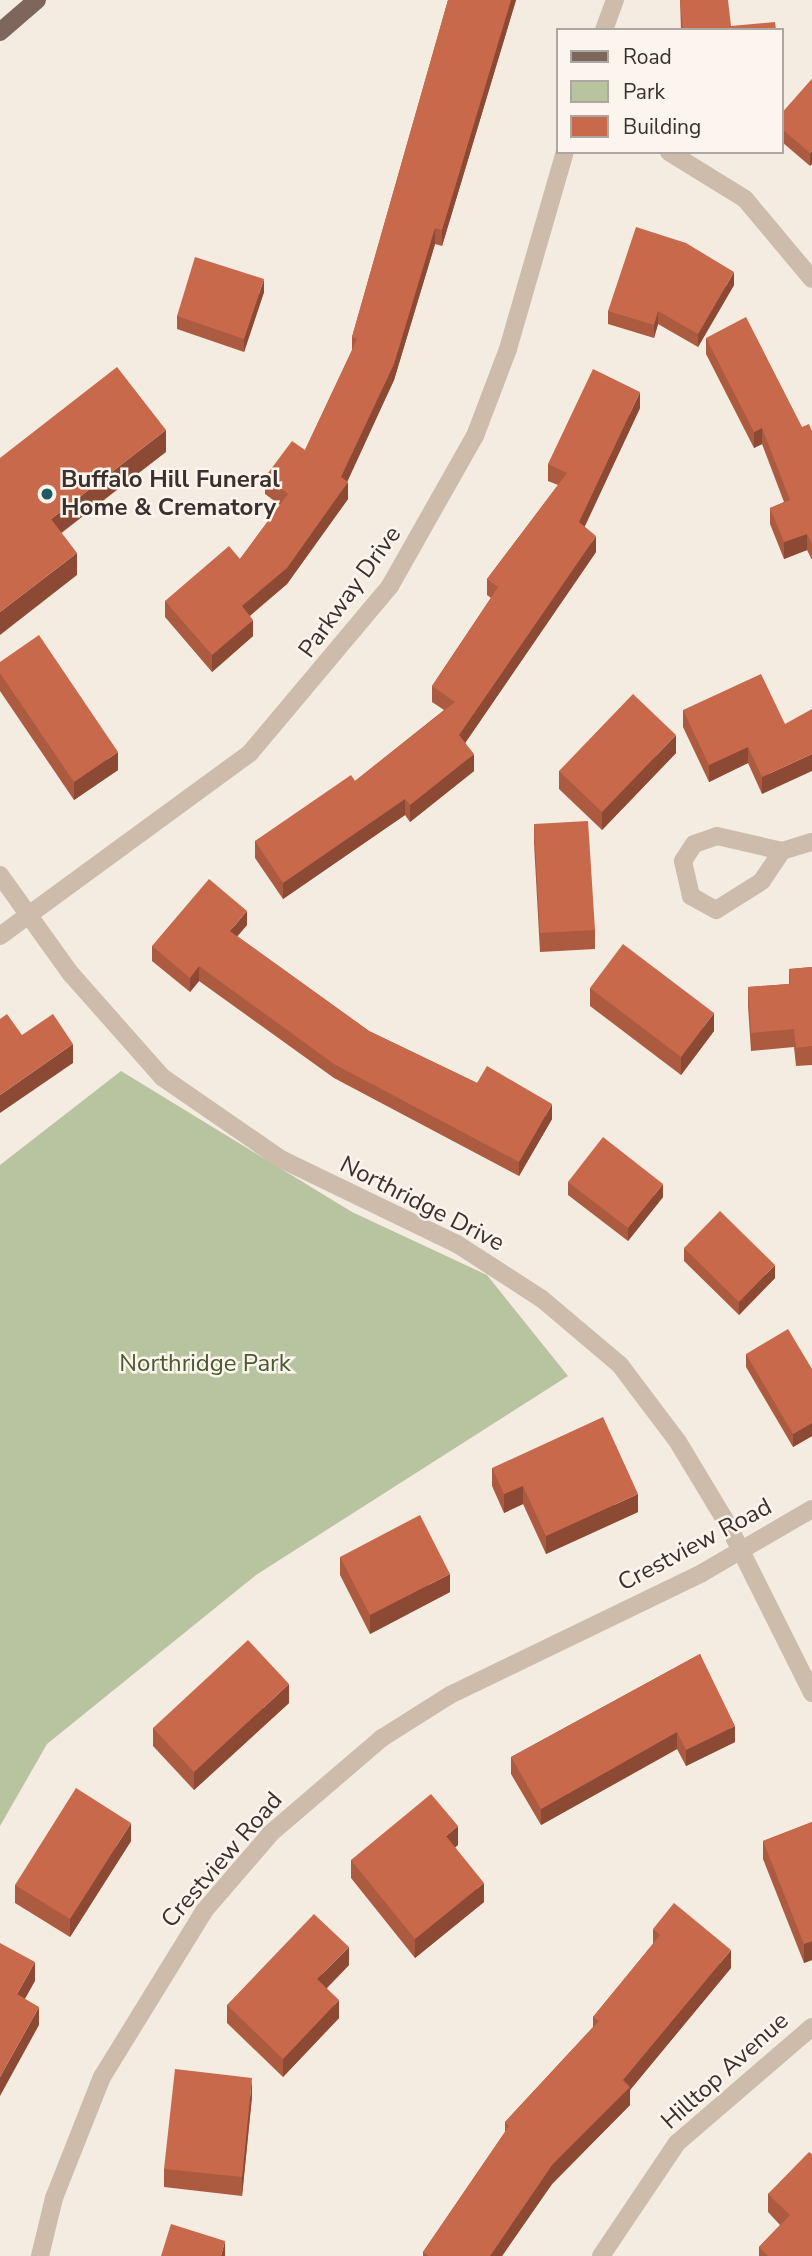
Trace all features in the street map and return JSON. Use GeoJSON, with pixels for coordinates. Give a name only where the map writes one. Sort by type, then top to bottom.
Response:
{"type":"FeatureCollection","features":[{"type":"Feature","properties":{"kind":"main road"},"geometry":{"type":"LineString","coordinates":[[0,32],[37,0]]}},
{"type":"Feature","properties":{"kind":"street"},"geometry":{"type":"LineString","coordinates":[[605,28],[615,0]]}},
{"type":"Feature","properties":{"kind":"street","name":"Parkway Drive"},"geometry":{"type":"LineString","coordinates":[[0,936],[250,753],[390,586],[475,436],[508,349],[564,154]]}},
{"type":"Feature","properties":{"kind":"street"},"geometry":{"type":"LineString","coordinates":[[672,154],[745,199],[812,279]]}},
{"type":"Feature","properties":{"kind":"street"},"geometry":{"type":"LineString","coordinates":[[782,851],[762,881],[716,910],[691,896],[683,878],[683,862],[694,844],[717,836],[782,851],[812,842]]}},
{"type":"Feature","properties":{"kind":"street","name":"Northridge Drive"},"geometry":{"type":"LineString","coordinates":[[0,875],[99,1009],[162,1077],[228,1126],[281,1159],[457,1244],[583,1329],[620,1365],[678,1442],[740,1548],[812,1693]]}},
{"type":"Feature","properties":{"kind":"street","name":"Crestview Road"},"geometry":{"type":"LineString","coordinates":[[40,2256],[76,2136],[122,2041],[204,1911],[271,1833],[382,1738],[450,1695],[656,1596],[812,1509]]}},
{"type":"Feature","properties":{"kind":"street","name":"Hilltop Avenue"},"geometry":{"type":"LineString","coordinates":[[601,2256],[677,2143],[812,2027]]}},
{"type":"Feature","properties":{"kind":"green space","name":"Northridge Park"},"geometry":{"type":"Polygon","coordinates":[[[121,1071],[352,1212],[487,1275],[568,1376],[256,1575],[47,1744],[0,1826],[0,1165],[121,1071]]]}},
{"type":"Feature","properties":{"kind":"building"},"geometry":{"type":"Polygon","coordinates":[[[448,0],[511,0],[442,230],[435,228],[394,364],[341,477],[348,482],[287,568],[242,606],[253,620],[212,655],[165,601],[229,546],[240,559],[288,494],[265,477],[292,441],[305,450],[357,339],[352,337],[448,0]]]}},
{"type":"Feature","properties":{"kind":"building"},"geometry":{"type":"Polygon","coordinates":[[[680,0],[728,0],[731,26],[775,22],[776,28],[683,28],[680,0]]]}},
{"type":"Feature","properties":{"kind":"building"},"geometry":{"type":"Polygon","coordinates":[[[812,79],[810,153],[784,131],[784,111],[812,79]]]}},
{"type":"Feature","properties":{"kind":"building"},"geometry":{"type":"Polygon","coordinates":[[[636,227],[686,243],[734,272],[698,334],[658,311],[654,325],[608,311],[636,227]]]}},
{"type":"Feature","properties":{"kind":"building"},"geometry":{"type":"Polygon","coordinates":[[[195,257],[264,279],[244,339],[177,316],[195,257]]]}},
{"type":"Feature","properties":{"kind":"building"},"geometry":{"type":"Polygon","coordinates":[[[746,317],[802,427],[809,424],[812,431],[812,544],[807,534],[784,542],[770,508],[790,500],[762,428],[754,432],[706,338],[746,317]]]}},
{"type":"Feature","properties":{"kind":"building"},"geometry":{"type":"Polygon","coordinates":[[[117,367],[166,430],[51,519],[77,553],[0,612],[0,458],[117,367]]]}},
{"type":"Feature","properties":{"kind":"building"},"geometry":{"type":"Polygon","coordinates":[[[593,369],[640,392],[579,522],[596,536],[459,735],[474,754],[410,805],[405,799],[283,883],[255,841],[351,775],[355,781],[455,702],[432,686],[498,587],[487,579],[567,473],[548,464],[593,369]]]}},
{"type":"Feature","properties":{"kind":"building"},"geometry":{"type":"Polygon","coordinates":[[[39,635],[118,752],[74,782],[0,673],[0,662],[39,635]]]}},
{"type":"Feature","properties":{"kind":"building"},"geometry":{"type":"Polygon","coordinates":[[[761,674],[785,724],[812,709],[812,754],[762,777],[748,747],[709,765],[683,710],[761,674]]]}},
{"type":"Feature","properties":{"kind":"building"},"geometry":{"type":"Polygon","coordinates":[[[633,694],[676,735],[602,812],[559,771],[633,694]]]}},
{"type":"Feature","properties":{"kind":"building"},"geometry":{"type":"Polygon","coordinates":[[[588,821],[595,930],[540,933],[534,824],[588,821]]]}},
{"type":"Feature","properties":{"kind":"building"},"geometry":{"type":"Polygon","coordinates":[[[209,879],[247,911],[230,931],[369,1031],[477,1083],[487,1066],[552,1104],[519,1162],[334,1064],[199,966],[190,978],[152,946],[209,879]]]}},
{"type":"Feature","properties":{"kind":"building"},"geometry":{"type":"Polygon","coordinates":[[[623,944],[714,1013],[681,1057],[590,988],[623,944]]]}},
{"type":"Feature","properties":{"kind":"building"},"geometry":{"type":"Polygon","coordinates":[[[812,967],[812,1046],[796,1048],[794,1029],[751,1033],[748,987],[790,984],[789,969],[812,967]]]}},
{"type":"Feature","properties":{"kind":"building"},"geometry":{"type":"Polygon","coordinates":[[[7,1014],[22,1035],[53,1014],[73,1044],[0,1095],[0,1019],[7,1014]]]}},
{"type":"Feature","properties":{"kind":"building"},"geometry":{"type":"Polygon","coordinates":[[[603,1137],[663,1184],[628,1228],[568,1182],[603,1137]]]}},
{"type":"Feature","properties":{"kind":"building"},"geometry":{"type":"Polygon","coordinates":[[[720,1211],[775,1265],[739,1302],[684,1248],[720,1211]]]}},
{"type":"Feature","properties":{"kind":"building"},"geometry":{"type":"Polygon","coordinates":[[[788,1329],[812,1369],[812,1423],[793,1434],[746,1354],[788,1329]]]}},
{"type":"Feature","properties":{"kind":"building"},"geometry":{"type":"Polygon","coordinates":[[[603,1417],[638,1494],[546,1536],[523,1486],[504,1494],[492,1468],[603,1417]]]}},
{"type":"Feature","properties":{"kind":"building"},"geometry":{"type":"Polygon","coordinates":[[[420,1515],[450,1574],[370,1615],[340,1557],[420,1515]]]}},
{"type":"Feature","properties":{"kind":"building"},"geometry":{"type":"Polygon","coordinates":[[[248,1640],[289,1684],[194,1772],[153,1728],[248,1640]]]}},
{"type":"Feature","properties":{"kind":"building"},"geometry":{"type":"Polygon","coordinates":[[[700,1654],[735,1726],[686,1750],[677,1732],[541,1809],[511,1757],[700,1654]]]}},
{"type":"Feature","properties":{"kind":"building"},"geometry":{"type":"Polygon","coordinates":[[[76,1788],[131,1823],[70,1919],[15,1885],[76,1788]]]}},
{"type":"Feature","properties":{"kind":"building"},"geometry":{"type":"Polygon","coordinates":[[[431,1794],[458,1826],[446,1836],[484,1883],[415,1939],[351,1860],[431,1794]]]}},
{"type":"Feature","properties":{"kind":"building"},"geometry":{"type":"Polygon","coordinates":[[[812,1822],[812,1941],[804,1944],[763,1841],[812,1822]]]}},
{"type":"Feature","properties":{"kind":"building"},"geometry":{"type":"Polygon","coordinates":[[[674,1903],[731,1950],[623,2080],[630,2087],[552,2165],[490,2256],[429,2256],[423,2252],[509,2126],[505,2122],[599,2021],[593,2017],[660,1935],[653,1929],[674,1903]]]}},
{"type":"Feature","properties":{"kind":"building"},"geometry":{"type":"Polygon","coordinates":[[[314,1914],[349,1947],[317,1979],[339,2000],[283,2059],[227,2005],[314,1914]]]}},
{"type":"Feature","properties":{"kind":"building"},"geometry":{"type":"Polygon","coordinates":[[[0,1943],[35,1962],[17,1994],[39,2007],[0,2077],[0,1943]]]}},
{"type":"Feature","properties":{"kind":"building"},"geometry":{"type":"Polygon","coordinates":[[[175,2069],[252,2078],[242,2177],[164,2169],[175,2069]]]}},
{"type":"Feature","properties":{"kind":"building"},"geometry":{"type":"Polygon","coordinates":[[[809,2152],[812,2154],[812,2256],[768,2256],[759,2247],[790,2215],[768,2194],[809,2152]]]}},
{"type":"Feature","properties":{"kind":"building"},"geometry":{"type":"Polygon","coordinates":[[[171,2224],[225,2241],[221,2256],[161,2256],[171,2224]]]}},
{"type":"Feature","properties":{"kind":"place","name":"Buffalo Hill Funeral Home & Crematory"},"geometry":{"type":"Point","coordinates":[47,494]}}]}
